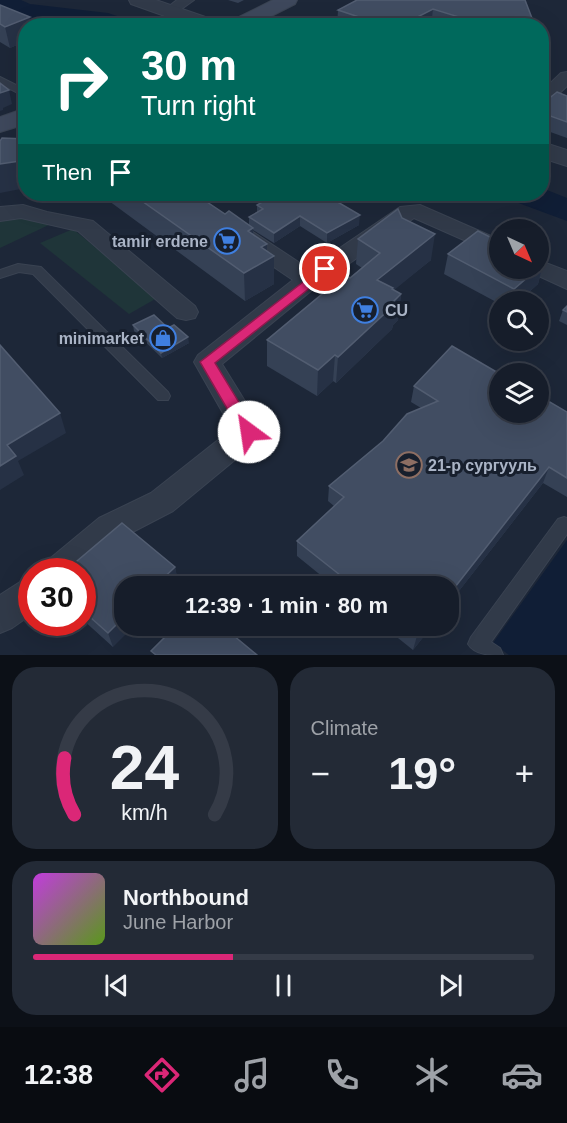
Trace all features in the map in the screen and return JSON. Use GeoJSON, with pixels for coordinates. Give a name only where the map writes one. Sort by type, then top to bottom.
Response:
{"type":"FeatureCollection","features":[{"type":"Feature","properties":{"kind":"main road"},"geometry":{"type":"LineString","coordinates":[[251,18],[288,0]]}},
{"type":"Feature","properties":{"kind":"main road"},"geometry":{"type":"LineString","coordinates":[[0,125],[18,118]]}},
{"type":"Feature","properties":{"kind":"street"},"geometry":{"type":"LineString","coordinates":[[138,0],[179,5],[200,18]]}},
{"type":"Feature","properties":{"kind":"street"},"geometry":{"type":"LineString","coordinates":[[549,94],[567,77]]}},
{"type":"Feature","properties":{"kind":"street"},"geometry":{"type":"LineString","coordinates":[[549,152],[567,158]]}},
{"type":"Feature","properties":{"kind":"street"},"geometry":{"type":"LineString","coordinates":[[0,214],[22,211],[42,218],[85,226],[186,312]]}},
{"type":"Feature","properties":{"kind":"street"},"geometry":{"type":"LineString","coordinates":[[75,558],[110,528],[162,502],[249,432],[207,362],[309,280],[408,212],[420,211],[489,244]]}},
{"type":"Feature","properties":{"kind":"street"},"geometry":{"type":"LineString","coordinates":[[230,227],[309,280]]}},
{"type":"Feature","properties":{"kind":"street"},"geometry":{"type":"LineString","coordinates":[[549,272],[567,281]]}},
{"type":"Feature","properties":{"kind":"street"},"geometry":{"type":"LineString","coordinates":[[0,616],[18,603]]}},
{"type":"Feature","properties":{"kind":"lane"},"geometry":{"type":"LineString","coordinates":[[0,80],[18,90]]}},
{"type":"Feature","properties":{"kind":"lane"},"geometry":{"type":"LineString","coordinates":[[0,274],[18,268],[37,270],[163,396]]}},
{"type":"Feature","properties":{"kind":"lane"},"geometry":{"type":"LineString","coordinates":[[493,655],[478,644],[564,524]]}},
{"type":"Feature","properties":{"kind":"green space"},"geometry":{"type":"Polygon","coordinates":[[[23,211],[53,223],[0,248],[0,221],[23,211]]]}},
{"type":"Feature","properties":{"kind":"green space"},"geometry":{"type":"Polygon","coordinates":[[[73,229],[157,298],[129,314],[40,243],[73,229]]]}},
{"type":"Feature","properties":{"kind":"water"},"geometry":{"type":"Polygon","coordinates":[[[567,540],[567,655],[509,655],[493,643],[567,540]]]}},
{"type":"Feature","properties":{"kind":"building"},"geometry":{"type":"Polygon","coordinates":[[[357,0],[525,0],[532,18],[462,18],[433,9],[416,18],[362,18],[338,10],[357,0]]]}},
{"type":"Feature","properties":{"kind":"building"},"geometry":{"type":"Polygon","coordinates":[[[0,5],[30,17],[18,18],[18,22],[5,27],[0,24],[0,5]]]}},
{"type":"Feature","properties":{"kind":"building"},"geometry":{"type":"Polygon","coordinates":[[[0,83],[9,90],[0,93],[0,83]]]}},
{"type":"Feature","properties":{"kind":"building"},"geometry":{"type":"Polygon","coordinates":[[[557,92],[567,96],[567,122],[549,116],[549,98],[557,92]]]}},
{"type":"Feature","properties":{"kind":"building"},"geometry":{"type":"Polygon","coordinates":[[[2,138],[18,139],[18,161],[0,164],[2,138]]]}},
{"type":"Feature","properties":{"kind":"building"},"geometry":{"type":"Polygon","coordinates":[[[142,201],[206,201],[225,214],[229,211],[253,228],[248,231],[267,244],[261,247],[274,256],[244,273],[142,201]]]}},
{"type":"Feature","properties":{"kind":"building"},"geometry":{"type":"Polygon","coordinates":[[[264,201],[336,201],[360,215],[327,233],[300,216],[274,233],[249,217],[263,209],[257,205],[264,201]]]}},
{"type":"Feature","properties":{"kind":"building"},"geometry":{"type":"Polygon","coordinates":[[[398,209],[402,218],[435,234],[377,280],[401,294],[393,302],[396,303],[338,357],[335,355],[318,370],[267,340],[345,275],[350,278],[380,253],[358,239],[398,209]]]}},
{"type":"Feature","properties":{"kind":"building"},"geometry":{"type":"Polygon","coordinates":[[[478,231],[489,236],[489,276],[448,254],[478,231]]]}},
{"type":"Feature","properties":{"kind":"building"},"geometry":{"type":"Polygon","coordinates":[[[495,279],[526,279],[514,289],[495,279]]]}},
{"type":"Feature","properties":{"kind":"building","name":"minimarket"},"geometry":{"type":"Polygon","coordinates":[[[154,315],[168,328],[174,325],[188,337],[161,353],[133,325],[154,315]]]}},
{"type":"Feature","properties":{"kind":"building"},"geometry":{"type":"Polygon","coordinates":[[[0,345],[60,413],[7,445],[16,456],[0,466],[0,345]]]}},
{"type":"Feature","properties":{"kind":"building"},"geometry":{"type":"Polygon","coordinates":[[[452,346],[489,368],[489,423],[549,423],[549,401],[567,412],[567,478],[549,467],[459,582],[459,576],[341,576],[297,541],[344,497],[329,486],[383,441],[407,414],[438,401],[414,386],[452,346]]]}},
{"type":"Feature","properties":{"kind":"building"},"geometry":{"type":"Polygon","coordinates":[[[122,523],[175,567],[166,576],[114,576],[114,627],[108,633],[96,622],[96,558],[81,558],[122,523]]]}},
{"type":"Feature","properties":{"kind":"building"},"geometry":{"type":"Polygon","coordinates":[[[166,636],[234,636],[257,655],[156,655],[151,651],[166,636]]]}},
{"type":"Feature","properties":{"kind":"waterway"},"geometry":{"type":"LineString","coordinates":[[3,0],[24,11],[83,18]]}},
{"type":"Feature","properties":{"kind":"waterway"},"geometry":{"type":"LineString","coordinates":[[543,201],[567,210]]}},
{"type":"Feature","properties":{"kind":"place","name":"tamir erdene"},"geometry":{"type":"Point","coordinates":[227,241]}},
{"type":"Feature","properties":{"kind":"place","name":"CU"},"geometry":{"type":"Point","coordinates":[365,310]}},
{"type":"Feature","properties":{"kind":"place","name":"minimarket"},"geometry":{"type":"Point","coordinates":[163,338]}},
{"type":"Feature","properties":{"kind":"place","name":"21-р сургууль"},"geometry":{"type":"Point","coordinates":[409,465]}},
{"type":"Feature","properties":{"kind":"route"},"geometry":{"type":"LineString","coordinates":[[249,432],[207,362],[325,269]]}}]}
